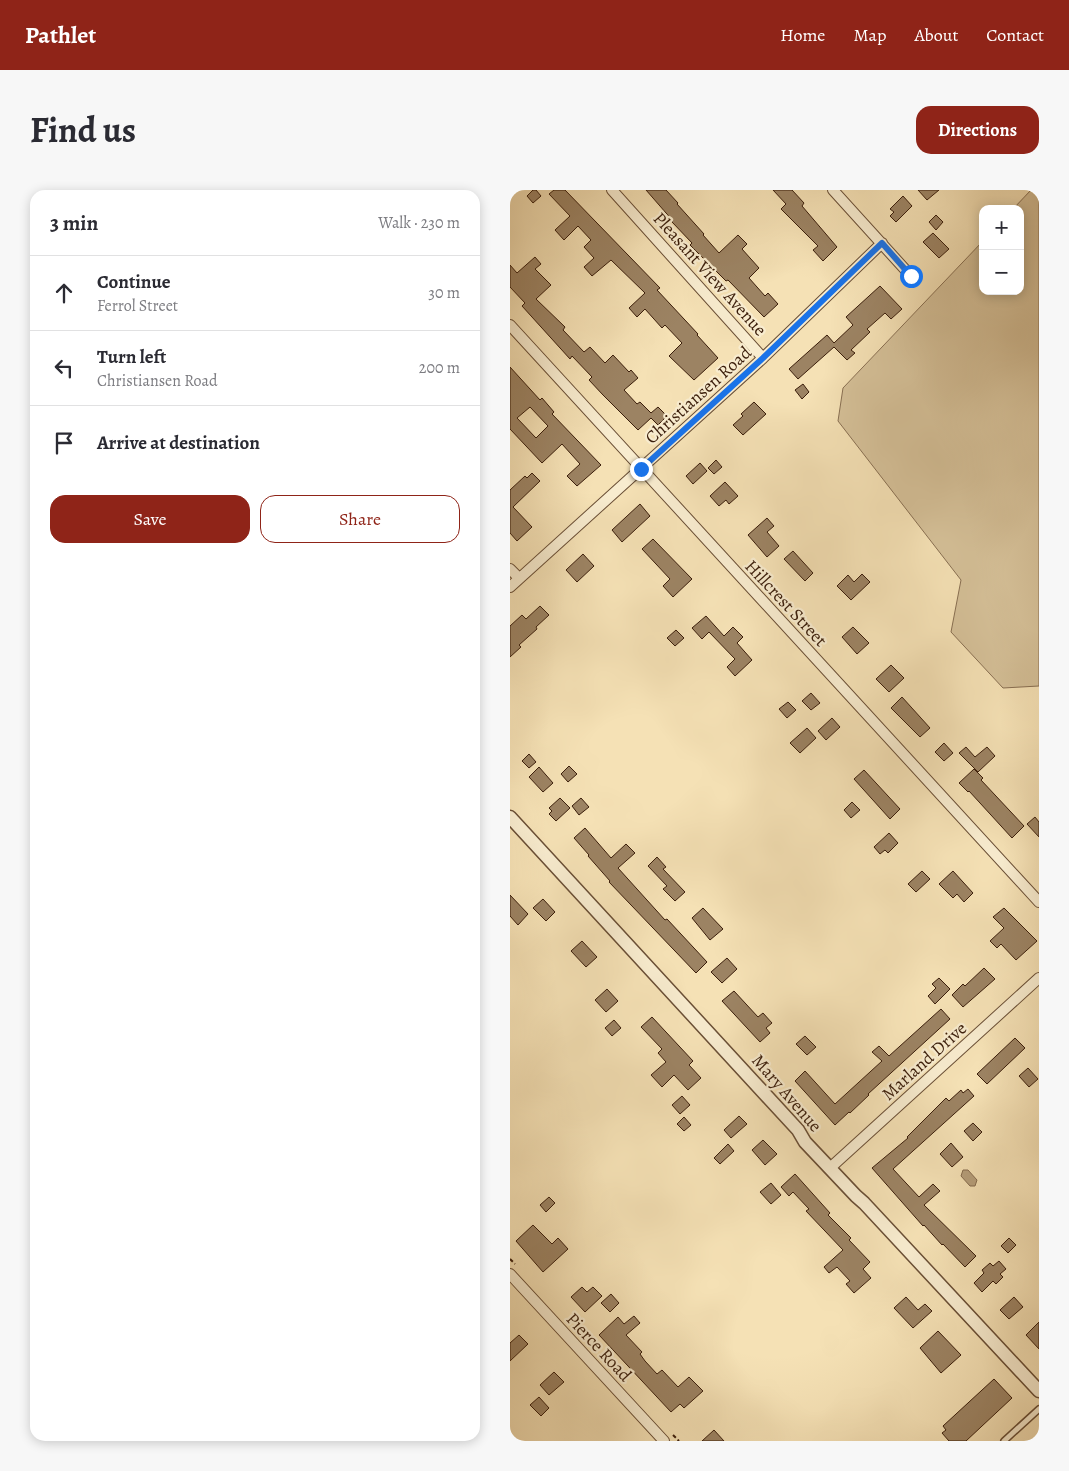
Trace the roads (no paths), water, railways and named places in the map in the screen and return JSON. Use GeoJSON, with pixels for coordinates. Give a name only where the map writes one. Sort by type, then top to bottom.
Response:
{"type":"FeatureCollection","features":[{"type":"Feature","properties":{"kind":"street","name":"Pleasant View Avenue"},"geometry":{"type":"LineString","coordinates":[[612,190],[763,358]]}},
{"type":"Feature","properties":{"kind":"street"},"geometry":{"type":"LineString","coordinates":[[833,190],[911,276]]}},
{"type":"Feature","properties":{"kind":"street","name":"Christiansen Road"},"geometry":{"type":"LineString","coordinates":[[510,587],[763,358],[882,243]]}},
{"type":"Feature","properties":{"kind":"street","name":"Hillcrest Street"},"geometry":{"type":"LineString","coordinates":[[510,324],[1039,902]]}},
{"type":"Feature","properties":{"kind":"street"},"geometry":{"type":"LineString","coordinates":[[510,569],[519,578]]}},
{"type":"Feature","properties":{"kind":"street","name":"Mary Avenue"},"geometry":{"type":"LineString","coordinates":[[510,817],[798,1130],[805,1142],[864,1202],[1039,1391]]}},
{"type":"Feature","properties":{"kind":"street","name":"Marland Drive"},"geometry":{"type":"LineString","coordinates":[[830,1168],[1039,978]]}},
{"type":"Feature","properties":{"kind":"street","name":"Pierce Road"},"geometry":{"type":"LineString","coordinates":[[510,1274],[664,1441]]}},
{"type":"Feature","properties":{"kind":"lane"},"geometry":{"type":"LineString","coordinates":[[1004,1441],[1039,1409]]}}]}
